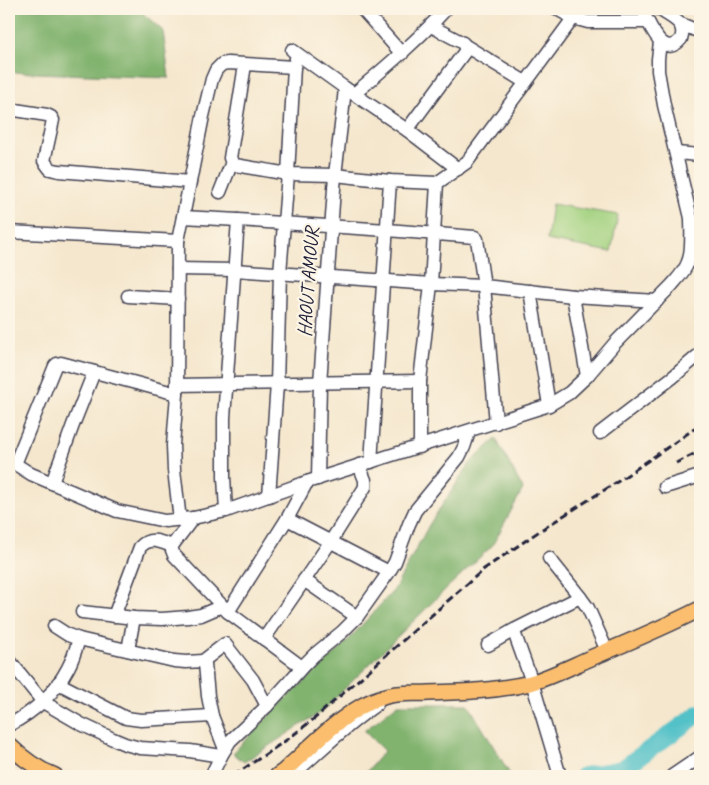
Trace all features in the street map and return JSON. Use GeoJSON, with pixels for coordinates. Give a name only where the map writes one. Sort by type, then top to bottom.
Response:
{"type":"FeatureCollection","features":[{"type":"Feature","properties":{"kind":"main road"},"geometry":{"type":"LineString","coordinates":[[277,776],[345,718],[366,704],[384,696],[497,689],[532,682],[676,622],[700,609]]}},
{"type":"Feature","properties":{"kind":"main road"},"geometry":{"type":"LineString","coordinates":[[9,745],[25,760],[42,771],[55,776]]}},
{"type":"Feature","properties":{"kind":"street"},"geometry":{"type":"LineString","coordinates":[[362,9],[402,54]]}},
{"type":"Feature","properties":{"kind":"street"},"geometry":{"type":"LineString","coordinates":[[349,91],[402,54],[446,9]]}},
{"type":"Feature","properties":{"kind":"street"},"geometry":{"type":"LineString","coordinates":[[556,9],[576,14],[588,22],[648,22]]}},
{"type":"Feature","properties":{"kind":"street"},"geometry":{"type":"LineString","coordinates":[[648,9],[645,14],[660,42],[670,46],[678,43],[683,29],[681,24]]}},
{"type":"Feature","properties":{"kind":"street"},"geometry":{"type":"LineString","coordinates":[[659,9],[681,24],[700,32]]}},
{"type":"Feature","properties":{"kind":"street"},"geometry":{"type":"LineString","coordinates":[[246,65],[230,158],[235,165],[288,174],[335,175],[390,181],[437,183],[467,162],[576,14]]}},
{"type":"Feature","properties":{"kind":"street"},"geometry":{"type":"LineString","coordinates":[[431,26],[463,43],[526,82]]}},
{"type":"Feature","properties":{"kind":"street"},"geometry":{"type":"LineString","coordinates":[[681,39],[700,39]]}},
{"type":"Feature","properties":{"kind":"street"},"geometry":{"type":"LineString","coordinates":[[420,381],[227,384],[177,390],[61,363],[55,366],[12,462],[31,474],[117,511],[165,521],[187,519],[226,511],[365,464],[469,432],[548,405],[568,393],[587,376],[615,343],[680,276],[689,259],[695,210],[676,153],[664,105],[658,71],[660,42]]}},
{"type":"Feature","properties":{"kind":"street"},"geometry":{"type":"LineString","coordinates":[[407,130],[465,52],[464,45]]}},
{"type":"Feature","properties":{"kind":"street"},"geometry":{"type":"LineString","coordinates":[[269,496],[277,384],[280,274],[288,174],[294,52],[407,130],[458,169]]}},
{"type":"Feature","properties":{"kind":"street"},"geometry":{"type":"LineString","coordinates":[[294,67],[246,65],[228,62],[222,64],[212,78],[178,241],[177,390],[173,445],[174,470],[187,519],[172,546],[172,550],[174,555],[225,609],[302,667]]}},
{"type":"Feature","properties":{"kind":"street","name":"HAOUT AMOUR"},"geometry":{"type":"LineString","coordinates":[[313,481],[335,175],[342,117],[349,91]]}},
{"type":"Feature","properties":{"kind":"street"},"geometry":{"type":"LineString","coordinates":[[9,109],[51,117],[53,120],[44,161],[50,168],[59,171],[190,182]]}},
{"type":"Feature","properties":{"kind":"street"},"geometry":{"type":"LineString","coordinates":[[676,153],[700,155]]}},
{"type":"Feature","properties":{"kind":"street"},"geometry":{"type":"LineString","coordinates":[[220,192],[232,162]]}},
{"type":"Feature","properties":{"kind":"street"},"geometry":{"type":"LineString","coordinates":[[264,638],[331,542],[365,487],[365,464],[376,382],[390,181]]}},
{"type":"Feature","properties":{"kind":"street"},"geometry":{"type":"LineString","coordinates":[[420,447],[420,381],[431,284],[437,183]]}},
{"type":"Feature","properties":{"kind":"street"},"geometry":{"type":"LineString","coordinates":[[183,217],[387,230],[477,239],[484,286],[496,423]]}},
{"type":"Feature","properties":{"kind":"street"},"geometry":{"type":"LineString","coordinates":[[226,511],[224,450],[238,220]]}},
{"type":"Feature","properties":{"kind":"street"},"geometry":{"type":"LineString","coordinates":[[9,232],[178,241]]}},
{"type":"Feature","properties":{"kind":"street"},"geometry":{"type":"LineString","coordinates":[[178,269],[234,270],[484,286],[573,296],[657,301]]}},
{"type":"Feature","properties":{"kind":"street"},"geometry":{"type":"LineString","coordinates":[[530,291],[548,405]]}},
{"type":"Feature","properties":{"kind":"street"},"geometry":{"type":"LineString","coordinates":[[128,296],[178,299]]}},
{"type":"Feature","properties":{"kind":"street"},"geometry":{"type":"LineString","coordinates":[[573,296],[587,376]]}},
{"type":"Feature","properties":{"kind":"street"},"geometry":{"type":"LineString","coordinates":[[600,433],[700,354]]}},
{"type":"Feature","properties":{"kind":"street"},"geometry":{"type":"LineString","coordinates":[[52,483],[94,372]]}},
{"type":"Feature","properties":{"kind":"street"},"geometry":{"type":"LineString","coordinates":[[217,760],[230,741],[267,706],[302,667],[357,617],[395,562],[415,511],[459,457],[469,432]]}},
{"type":"Feature","properties":{"kind":"street"},"geometry":{"type":"LineString","coordinates":[[666,487],[700,476]]}},
{"type":"Feature","properties":{"kind":"street"},"geometry":{"type":"LineString","coordinates":[[82,612],[162,619],[201,615],[225,609],[313,481]]}},
{"type":"Feature","properties":{"kind":"street"},"geometry":{"type":"LineString","coordinates":[[287,519],[389,572]]}},
{"type":"Feature","properties":{"kind":"street"},"geometry":{"type":"LineString","coordinates":[[114,616],[140,547],[152,540],[172,546]]}},
{"type":"Feature","properties":{"kind":"street"},"geometry":{"type":"LineString","coordinates":[[549,558],[588,608],[607,651]]}},
{"type":"Feature","properties":{"kind":"street"},"geometry":{"type":"LineString","coordinates":[[304,580],[357,617]]}},
{"type":"Feature","properties":{"kind":"street"},"geometry":{"type":"LineString","coordinates":[[488,645],[580,597]]}},
{"type":"Feature","properties":{"kind":"street"},"geometry":{"type":"LineString","coordinates":[[128,650],[134,618]]}},
{"type":"Feature","properties":{"kind":"street"},"geometry":{"type":"LineString","coordinates":[[54,626],[68,635],[79,639],[181,662],[203,661],[225,644],[253,680],[267,706]]}},
{"type":"Feature","properties":{"kind":"street"},"geometry":{"type":"LineString","coordinates":[[514,630],[532,682],[559,774]]}},
{"type":"Feature","properties":{"kind":"street"},"geometry":{"type":"LineString","coordinates":[[9,725],[21,719],[43,702],[68,668],[79,639]]}},
{"type":"Feature","properties":{"kind":"street"},"geometry":{"type":"LineString","coordinates":[[9,660],[43,702],[81,724],[125,744],[140,748],[190,751],[217,760]]}},
{"type":"Feature","properties":{"kind":"street"},"geometry":{"type":"LineString","coordinates":[[203,661],[205,664],[217,760]]}},
{"type":"Feature","properties":{"kind":"street"},"geometry":{"type":"LineString","coordinates":[[58,683],[126,718],[141,720],[212,716]]}},
{"type":"Feature","properties":{"kind":"street"},"geometry":{"type":"LineString","coordinates":[[291,776],[368,710],[401,694]]}},
{"type":"Feature","properties":{"kind":"street"},"geometry":{"type":"LineString","coordinates":[[672,776],[700,757]]}},
{"type":"Feature","properties":{"kind":"green space"},"geometry":{"type":"Polygon","coordinates":[[[9,9],[138,9],[163,31],[169,78],[9,72],[9,9]]]}},
{"type":"Feature","properties":{"kind":"green space"},"geometry":{"type":"Polygon","coordinates":[[[552,204],[618,215],[611,252],[547,240],[552,204]]]}},
{"type":"Feature","properties":{"kind":"green space"},"geometry":{"type":"Polygon","coordinates":[[[496,439],[523,489],[492,546],[321,712],[244,762],[233,753],[283,701],[339,650],[394,590],[429,525],[470,463],[496,439]]]}},
{"type":"Feature","properties":{"kind":"green space"},"geometry":{"type":"Polygon","coordinates":[[[398,704],[468,704],[511,776],[363,776],[384,751],[364,731],[398,704]]]}},
{"type":"Feature","properties":{"kind":"waterway"},"geometry":{"type":"LineString","coordinates":[[583,776],[622,769],[700,713]]}},
{"type":"Feature","properties":{"kind":"railway"},"geometry":{"type":"LineString","coordinates":[[233,776],[288,739],[315,718],[484,569],[700,425]]}},
{"type":"Feature","properties":{"kind":"railway"},"geometry":{"type":"LineString","coordinates":[[676,463],[700,451]]}}]}
